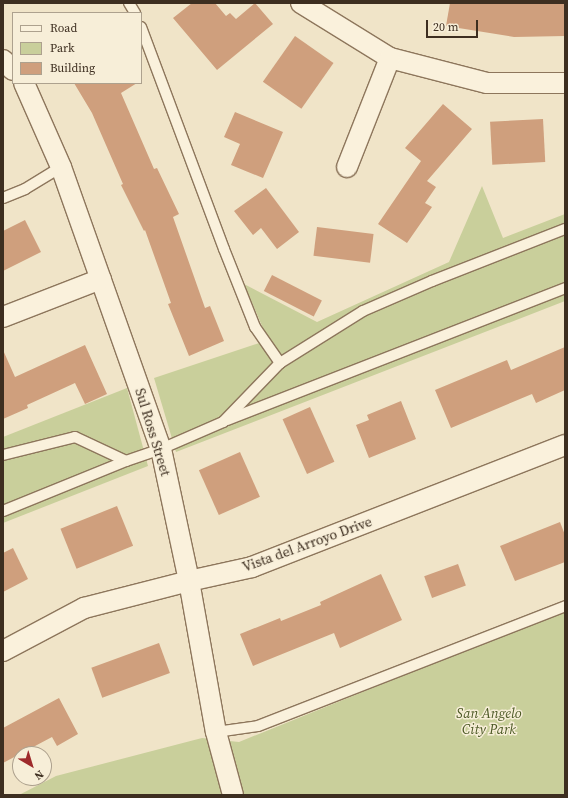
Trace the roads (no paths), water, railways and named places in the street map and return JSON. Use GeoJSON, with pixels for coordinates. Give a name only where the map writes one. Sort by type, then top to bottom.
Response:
{"type":"FeatureCollection","features":[{"type":"Feature","properties":{"kind":"street"},"geometry":{"type":"LineString","coordinates":[[301,3],[390,58],[487,83],[565,83]]}},
{"type":"Feature","properties":{"kind":"street"},"geometry":{"type":"LineString","coordinates":[[347,166],[390,58]]}},
{"type":"Feature","properties":{"kind":"street"},"geometry":{"type":"LineString","coordinates":[[3,60],[12,69]]}},
{"type":"Feature","properties":{"kind":"street","name":"Sul Ross Street"},"geometry":{"type":"LineString","coordinates":[[24,84],[62,167],[161,449],[189,581],[216,732],[233,795]]}},
{"type":"Feature","properties":{"kind":"street"},"geometry":{"type":"LineString","coordinates":[[3,317],[101,279]]}},
{"type":"Feature","properties":{"kind":"street","name":"Vista del Arroyo Drive"},"geometry":{"type":"LineString","coordinates":[[3,651],[84,608],[189,581],[252,567],[565,445]]}},
{"type":"Feature","properties":{"kind":"lane"},"geometry":{"type":"LineString","coordinates":[[129,3],[134,12]]}},
{"type":"Feature","properties":{"kind":"lane"},"geometry":{"type":"LineString","coordinates":[[142,29],[224,249],[256,327],[280,363]]}},
{"type":"Feature","properties":{"kind":"lane"},"geometry":{"type":"LineString","coordinates":[[3,198],[25,189],[62,167]]}},
{"type":"Feature","properties":{"kind":"lane"},"geometry":{"type":"LineString","coordinates":[[223,422],[280,363],[363,311],[432,281],[565,229]]}},
{"type":"Feature","properties":{"kind":"lane"},"geometry":{"type":"LineString","coordinates":[[3,511],[126,461],[161,449],[223,422],[565,288]]}},
{"type":"Feature","properties":{"kind":"lane"},"geometry":{"type":"LineString","coordinates":[[3,455],[75,437],[126,461]]}},
{"type":"Feature","properties":{"kind":"lane"},"geometry":{"type":"LineString","coordinates":[[216,732],[258,726],[565,606]]}},
{"type":"Feature","properties":{"kind":"park label","name":"San Angelo City Park"},"geometry":{"type":"Point","coordinates":[489,722]}}]}
